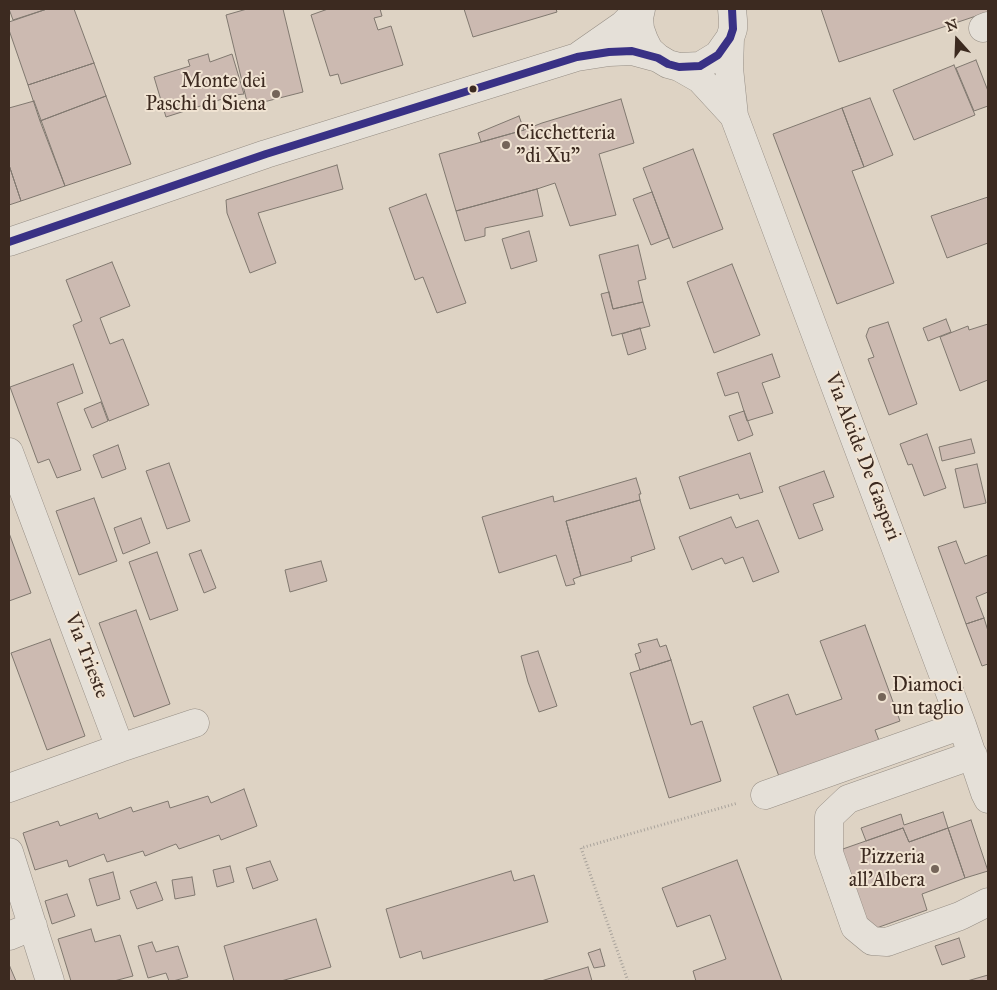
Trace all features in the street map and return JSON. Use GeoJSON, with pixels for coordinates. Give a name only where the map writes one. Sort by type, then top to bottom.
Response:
{"type":"FeatureCollection","features":[{"type":"Feature","properties":{"kind":"street"},"geometry":{"type":"LineString","coordinates":[[577,57],[623,25],[640,9]]}},
{"type":"Feature","properties":{"kind":"street"},"geometry":{"type":"LineString","coordinates":[[640,9],[640,23],[644,40],[649,50],[668,62]]}},
{"type":"Feature","properties":{"kind":"street","name":"Via Alcide De Gasperi"},"geometry":{"type":"LineString","coordinates":[[732,10],[733,29],[730,38],[728,68],[734,116],[988,798]]}},
{"type":"Feature","properties":{"kind":"street"},"geometry":{"type":"LineString","coordinates":[[9,242],[266,154],[577,57],[610,52],[632,52],[668,62],[700,66],[718,55],[730,38]]}},
{"type":"Feature","properties":{"kind":"street","name":"Via Alcide De Gasperi"},"geometry":{"type":"LineString","coordinates":[[668,62],[700,79],[734,116]]}},
{"type":"Feature","properties":{"kind":"street","name":"Via Trieste"},"geometry":{"type":"LineString","coordinates":[[9,452],[120,748]]}},
{"type":"Feature","properties":{"kind":"street"},"geometry":{"type":"LineString","coordinates":[[9,788],[194,723]]}},
{"type":"Feature","properties":{"kind":"street"},"geometry":{"type":"LineString","coordinates":[[765,795],[962,725]]}},
{"type":"Feature","properties":{"kind":"street"},"geometry":{"type":"LineString","coordinates":[[973,756],[848,799],[829,817],[829,853],[855,927],[872,942],[887,942],[960,916],[988,902]]}},
{"type":"Feature","properties":{"kind":"street"},"geometry":{"type":"LineString","coordinates":[[9,852],[21,931],[50,981]]}},
{"type":"Feature","properties":{"kind":"path"},"geometry":{"type":"LineString","coordinates":[[628,981],[581,848],[765,795]]}},
{"type":"Feature","properties":{"kind":"building"},"geometry":{"type":"Polygon","coordinates":[[[9,9],[47,9],[13,20],[9,9]]]}},
{"type":"Feature","properties":{"kind":"building"},"geometry":{"type":"Polygon","coordinates":[[[47,9],[74,9],[94,63],[28,85],[9,30],[9,22],[47,9]]]}},
{"type":"Feature","properties":{"kind":"building"},"geometry":{"type":"Polygon","coordinates":[[[247,9],[283,9],[303,92],[248,106],[226,15],[247,9]]]}},
{"type":"Feature","properties":{"kind":"building"},"geometry":{"type":"Polygon","coordinates":[[[328,9],[380,9],[382,16],[374,18],[378,30],[391,26],[403,65],[341,84],[338,74],[330,76],[311,15],[328,9]]]}},
{"type":"Feature","properties":{"kind":"building"},"geometry":{"type":"Polygon","coordinates":[[[464,9],[556,9],[557,12],[473,37],[464,9]]]}},
{"type":"Feature","properties":{"kind":"building"},"geometry":{"type":"Polygon","coordinates":[[[821,9],[988,9],[988,12],[839,62],[821,9]]]}},
{"type":"Feature","properties":{"kind":"building"},"geometry":{"type":"Polygon","coordinates":[[[208,54],[210,62],[232,54],[244,94],[235,95],[166,117],[154,77],[190,66],[188,60],[208,54]]]}},
{"type":"Feature","properties":{"kind":"building"},"geometry":{"type":"Polygon","coordinates":[[[976,60],[988,91],[988,106],[974,111],[956,68],[976,60]]]}},
{"type":"Feature","properties":{"kind":"building"},"geometry":{"type":"Polygon","coordinates":[[[94,63],[106,96],[40,121],[28,85],[94,63]]]}},
{"type":"Feature","properties":{"kind":"building"},"geometry":{"type":"Polygon","coordinates":[[[954,65],[975,115],[914,140],[893,90],[954,65]]]}},
{"type":"Feature","properties":{"kind":"building"},"geometry":{"type":"Polygon","coordinates":[[[106,96],[131,164],[65,186],[40,121],[106,96]]]}},
{"type":"Feature","properties":{"kind":"building"},"geometry":{"type":"Polygon","coordinates":[[[870,98],[893,155],[864,167],[842,108],[870,98]]]}},
{"type":"Feature","properties":{"kind":"building"},"geometry":{"type":"Polygon","coordinates":[[[621,99],[634,143],[599,154],[616,215],[570,226],[555,183],[456,211],[439,154],[524,130],[621,99]]]}},
{"type":"Feature","properties":{"kind":"building"},"geometry":{"type":"Polygon","coordinates":[[[34,101],[65,186],[21,201],[9,165],[9,108],[34,101]]]}},
{"type":"Feature","properties":{"kind":"building"},"geometry":{"type":"Polygon","coordinates":[[[842,108],[864,167],[852,171],[894,283],[837,304],[773,134],[842,108]]]}},
{"type":"Feature","properties":{"kind":"building"},"geometry":{"type":"Polygon","coordinates":[[[519,116],[524,130],[481,142],[478,133],[519,116]]]}},
{"type":"Feature","properties":{"kind":"building"},"geometry":{"type":"Polygon","coordinates":[[[693,149],[723,229],[673,248],[643,168],[693,149]]]}},
{"type":"Feature","properties":{"kind":"building"},"geometry":{"type":"Polygon","coordinates":[[[9,165],[21,201],[9,205],[9,165]]]}},
{"type":"Feature","properties":{"kind":"building"},"geometry":{"type":"Polygon","coordinates":[[[337,165],[343,189],[258,213],[276,263],[250,273],[227,213],[226,200],[337,165]]]}},
{"type":"Feature","properties":{"kind":"building"},"geometry":{"type":"Polygon","coordinates":[[[537,189],[543,216],[485,228],[485,236],[465,241],[456,211],[537,189]]]}},
{"type":"Feature","properties":{"kind":"building"},"geometry":{"type":"Polygon","coordinates":[[[652,192],[669,238],[651,245],[633,199],[652,192]]]}},
{"type":"Feature","properties":{"kind":"building"},"geometry":{"type":"Polygon","coordinates":[[[426,194],[466,303],[437,313],[423,277],[415,280],[389,208],[426,194]]]}},
{"type":"Feature","properties":{"kind":"building"},"geometry":{"type":"Polygon","coordinates":[[[988,197],[988,243],[947,258],[931,216],[988,197]]]}},
{"type":"Feature","properties":{"kind":"building"},"geometry":{"type":"Polygon","coordinates":[[[529,231],[537,261],[511,269],[502,239],[529,231]]]}},
{"type":"Feature","properties":{"kind":"building"},"geometry":{"type":"Polygon","coordinates":[[[638,245],[646,279],[638,281],[643,302],[613,309],[599,255],[638,245]]]}},
{"type":"Feature","properties":{"kind":"building"},"geometry":{"type":"Polygon","coordinates":[[[112,262],[130,306],[100,318],[110,344],[123,339],[149,405],[109,421],[73,325],[82,321],[66,280],[112,262]]]}},
{"type":"Feature","properties":{"kind":"building"},"geometry":{"type":"Polygon","coordinates":[[[732,264],[760,335],[714,353],[687,282],[732,264]]]}},
{"type":"Feature","properties":{"kind":"building"},"geometry":{"type":"Polygon","coordinates":[[[609,292],[613,309],[643,302],[650,326],[612,336],[601,294],[609,292]]]}},
{"type":"Feature","properties":{"kind":"building"},"geometry":{"type":"Polygon","coordinates":[[[946,319],[951,332],[928,341],[923,328],[946,319]]]}},
{"type":"Feature","properties":{"kind":"building"},"geometry":{"type":"Polygon","coordinates":[[[888,322],[917,404],[889,415],[868,359],[874,357],[866,336],[869,328],[888,322]]]}},
{"type":"Feature","properties":{"kind":"building"},"geometry":{"type":"Polygon","coordinates":[[[988,324],[988,380],[960,391],[940,337],[968,326],[969,330],[988,324]]]}},
{"type":"Feature","properties":{"kind":"building"},"geometry":{"type":"Polygon","coordinates":[[[640,328],[646,349],[628,355],[622,334],[640,328]]]}},
{"type":"Feature","properties":{"kind":"building"},"geometry":{"type":"Polygon","coordinates":[[[772,354],[780,377],[762,383],[773,413],[747,421],[738,392],[725,396],[717,373],[772,354]]]}},
{"type":"Feature","properties":{"kind":"building"},"geometry":{"type":"Polygon","coordinates":[[[73,364],[83,393],[57,403],[81,470],[57,478],[49,459],[38,463],[10,387],[73,364]]]}},
{"type":"Feature","properties":{"kind":"building"},"geometry":{"type":"Polygon","coordinates":[[[101,402],[108,421],[92,428],[84,409],[101,402]]]}},
{"type":"Feature","properties":{"kind":"building"},"geometry":{"type":"Polygon","coordinates":[[[744,411],[753,435],[738,441],[729,416],[744,411]]]}},
{"type":"Feature","properties":{"kind":"building"},"geometry":{"type":"Polygon","coordinates":[[[927,434],[946,488],[924,496],[912,464],[908,465],[900,444],[927,434]]]}},
{"type":"Feature","properties":{"kind":"building"},"geometry":{"type":"Polygon","coordinates":[[[971,439],[975,453],[942,461],[939,447],[971,439]]]}},
{"type":"Feature","properties":{"kind":"building"},"geometry":{"type":"Polygon","coordinates":[[[118,445],[126,469],[102,478],[93,455],[118,445]]]}},
{"type":"Feature","properties":{"kind":"building"},"geometry":{"type":"Polygon","coordinates":[[[750,453],[763,492],[740,499],[738,494],[690,509],[679,477],[750,453]]]}},
{"type":"Feature","properties":{"kind":"building"},"geometry":{"type":"Polygon","coordinates":[[[169,463],[190,521],[167,529],[146,471],[169,463]]]}},
{"type":"Feature","properties":{"kind":"building"},"geometry":{"type":"Polygon","coordinates":[[[977,464],[986,503],[964,508],[955,469],[977,464]]]}},
{"type":"Feature","properties":{"kind":"building"},"geometry":{"type":"Polygon","coordinates":[[[824,471],[834,497],[813,504],[823,530],[799,539],[779,487],[824,471]]]}},
{"type":"Feature","properties":{"kind":"building"},"geometry":{"type":"Polygon","coordinates":[[[636,478],[641,494],[639,494],[640,500],[566,521],[581,576],[573,579],[575,584],[566,586],[556,555],[499,573],[482,517],[553,496],[554,502],[636,478]]]}},
{"type":"Feature","properties":{"kind":"building"},"geometry":{"type":"Polygon","coordinates":[[[94,498],[117,561],[79,575],[56,511],[94,498]]]}},
{"type":"Feature","properties":{"kind":"building"},"geometry":{"type":"Polygon","coordinates":[[[640,500],[655,549],[631,557],[632,561],[581,576],[566,521],[640,500]]]}},
{"type":"Feature","properties":{"kind":"building"},"geometry":{"type":"Polygon","coordinates":[[[731,517],[736,528],[758,520],[779,572],[753,582],[743,557],[725,564],[722,558],[692,570],[679,537],[731,517]]]}},
{"type":"Feature","properties":{"kind":"building"},"geometry":{"type":"Polygon","coordinates":[[[141,518],[150,543],[123,554],[114,528],[141,518]]]}},
{"type":"Feature","properties":{"kind":"building"},"geometry":{"type":"Polygon","coordinates":[[[9,533],[31,593],[9,601],[9,533]]]}},
{"type":"Feature","properties":{"kind":"building"},"geometry":{"type":"Polygon","coordinates":[[[956,541],[965,564],[988,555],[988,592],[976,597],[984,618],[966,624],[938,547],[956,541]]]}},
{"type":"Feature","properties":{"kind":"building"},"geometry":{"type":"Polygon","coordinates":[[[201,550],[216,588],[204,593],[189,554],[201,550]]]}},
{"type":"Feature","properties":{"kind":"building"},"geometry":{"type":"Polygon","coordinates":[[[157,552],[178,610],[150,620],[129,562],[157,552]]]}},
{"type":"Feature","properties":{"kind":"building"},"geometry":{"type":"Polygon","coordinates":[[[321,561],[327,581],[290,592],[285,570],[321,561]]]}},
{"type":"Feature","properties":{"kind":"building"},"geometry":{"type":"Polygon","coordinates":[[[136,610],[170,704],[134,717],[99,623],[136,610]]]}},
{"type":"Feature","properties":{"kind":"building"},"geometry":{"type":"Polygon","coordinates":[[[984,618],[988,631],[988,664],[982,666],[966,624],[984,618]]]}},
{"type":"Feature","properties":{"kind":"building"},"geometry":{"type":"Polygon","coordinates":[[[865,625],[900,721],[875,730],[880,743],[780,779],[753,707],[788,694],[796,715],[842,699],[820,641],[865,625]]]}},
{"type":"Feature","properties":{"kind":"building"},"geometry":{"type":"Polygon","coordinates":[[[50,639],[85,736],[47,750],[11,653],[50,639]]]}},
{"type":"Feature","properties":{"kind":"building"},"geometry":{"type":"Polygon","coordinates":[[[657,639],[660,647],[666,645],[671,660],[640,670],[635,654],[641,652],[638,644],[657,639]]]}},
{"type":"Feature","properties":{"kind":"building"},"geometry":{"type":"Polygon","coordinates":[[[538,651],[557,706],[539,712],[521,656],[538,651]]]}},
{"type":"Feature","properties":{"kind":"building"},"geometry":{"type":"Polygon","coordinates":[[[671,660],[691,725],[702,721],[721,781],[669,798],[630,673],[671,660]]]}},
{"type":"Feature","properties":{"kind":"building"},"geometry":{"type":"Polygon","coordinates":[[[244,789],[257,826],[221,840],[219,835],[179,849],[176,844],[145,856],[143,851],[107,862],[104,854],[69,867],[67,860],[35,870],[23,833],[58,821],[60,826],[97,813],[99,819],[131,807],[133,812],[168,801],[170,808],[208,796],[211,803],[244,789]]]}},
{"type":"Feature","properties":{"kind":"building"},"geometry":{"type":"Polygon","coordinates":[[[943,812],[948,828],[909,842],[903,828],[866,841],[861,828],[901,814],[904,825],[943,812]]]}},
{"type":"Feature","properties":{"kind":"building"},"geometry":{"type":"Polygon","coordinates":[[[971,820],[988,871],[965,878],[948,828],[971,820]]]}},
{"type":"Feature","properties":{"kind":"building"},"geometry":{"type":"Polygon","coordinates":[[[903,828],[909,842],[948,828],[965,878],[922,894],[927,910],[868,931],[840,850],[903,828]]]}},
{"type":"Feature","properties":{"kind":"building"},"geometry":{"type":"Polygon","coordinates":[[[737,860],[782,981],[696,981],[693,971],[726,959],[710,915],[677,927],[662,888],[737,860]]]}},
{"type":"Feature","properties":{"kind":"building"},"geometry":{"type":"Polygon","coordinates":[[[270,861],[278,880],[253,889],[246,868],[270,861]]]}},
{"type":"Feature","properties":{"kind":"building"},"geometry":{"type":"Polygon","coordinates":[[[230,866],[234,882],[217,887],[213,870],[230,866]]]}},
{"type":"Feature","properties":{"kind":"building"},"geometry":{"type":"Polygon","coordinates":[[[511,871],[514,881],[534,875],[548,922],[423,959],[421,951],[400,958],[386,909],[511,871]]]}},
{"type":"Feature","properties":{"kind":"building"},"geometry":{"type":"Polygon","coordinates":[[[113,872],[120,899],[97,906],[89,879],[113,872]]]}},
{"type":"Feature","properties":{"kind":"building"},"geometry":{"type":"Polygon","coordinates":[[[192,877],[195,895],[175,899],[172,880],[192,877]]]}},
{"type":"Feature","properties":{"kind":"building"},"geometry":{"type":"Polygon","coordinates":[[[156,882],[163,900],[137,909],[130,891],[156,882]]]}},
{"type":"Feature","properties":{"kind":"building"},"geometry":{"type":"Polygon","coordinates":[[[67,894],[75,916],[52,924],[45,901],[67,894]]]}},
{"type":"Feature","properties":{"kind":"building"},"geometry":{"type":"Polygon","coordinates":[[[316,919],[331,967],[281,981],[234,981],[224,946],[316,919]]]}},
{"type":"Feature","properties":{"kind":"building"},"geometry":{"type":"Polygon","coordinates":[[[91,929],[95,942],[120,935],[133,976],[114,981],[71,981],[58,939],[91,929]]]}},
{"type":"Feature","properties":{"kind":"building"},"geometry":{"type":"Polygon","coordinates":[[[959,938],[965,957],[942,965],[935,946],[959,938]]]}},
{"type":"Feature","properties":{"kind":"building"},"geometry":{"type":"Polygon","coordinates":[[[152,942],[156,952],[178,946],[188,977],[169,981],[166,973],[148,978],[138,946],[152,942]]]}},
{"type":"Feature","properties":{"kind":"building"},"geometry":{"type":"Polygon","coordinates":[[[600,949],[605,966],[594,968],[588,953],[600,949]]]}},
{"type":"Feature","properties":{"kind":"building"},"geometry":{"type":"Polygon","coordinates":[[[10,967],[16,981],[9,981],[10,967]]]}},
{"type":"Feature","properties":{"kind":"building"},"geometry":{"type":"Polygon","coordinates":[[[588,967],[592,981],[541,981],[588,967]]]}},
{"type":"Feature","properties":{"kind":"building"},"geometry":{"type":"Polygon","coordinates":[[[988,975],[988,981],[967,981],[988,975]]]}},
{"type":"Feature","properties":{"kind":"transit line"},"geometry":{"type":"LineString","coordinates":[[9,242],[266,154],[577,57],[609,52],[632,51],[658,58],[668,64],[679,67],[700,66],[718,55],[730,38],[733,29],[732,9]]}},
{"type":"Feature","properties":{"kind":"place","name":"Monte dei Paschi di Siena"},"geometry":{"type":"Point","coordinates":[276,94]}},
{"type":"Feature","properties":{"kind":"place","name":"Cicchetteria \"di Xu\""},"geometry":{"type":"Point","coordinates":[506,145]}},
{"type":"Feature","properties":{"kind":"place","name":"Diamoci un taglio"},"geometry":{"type":"Point","coordinates":[882,697]}},
{"type":"Feature","properties":{"kind":"place","name":"Pizzeria all'Albera"},"geometry":{"type":"Point","coordinates":[935,869]}}]}
